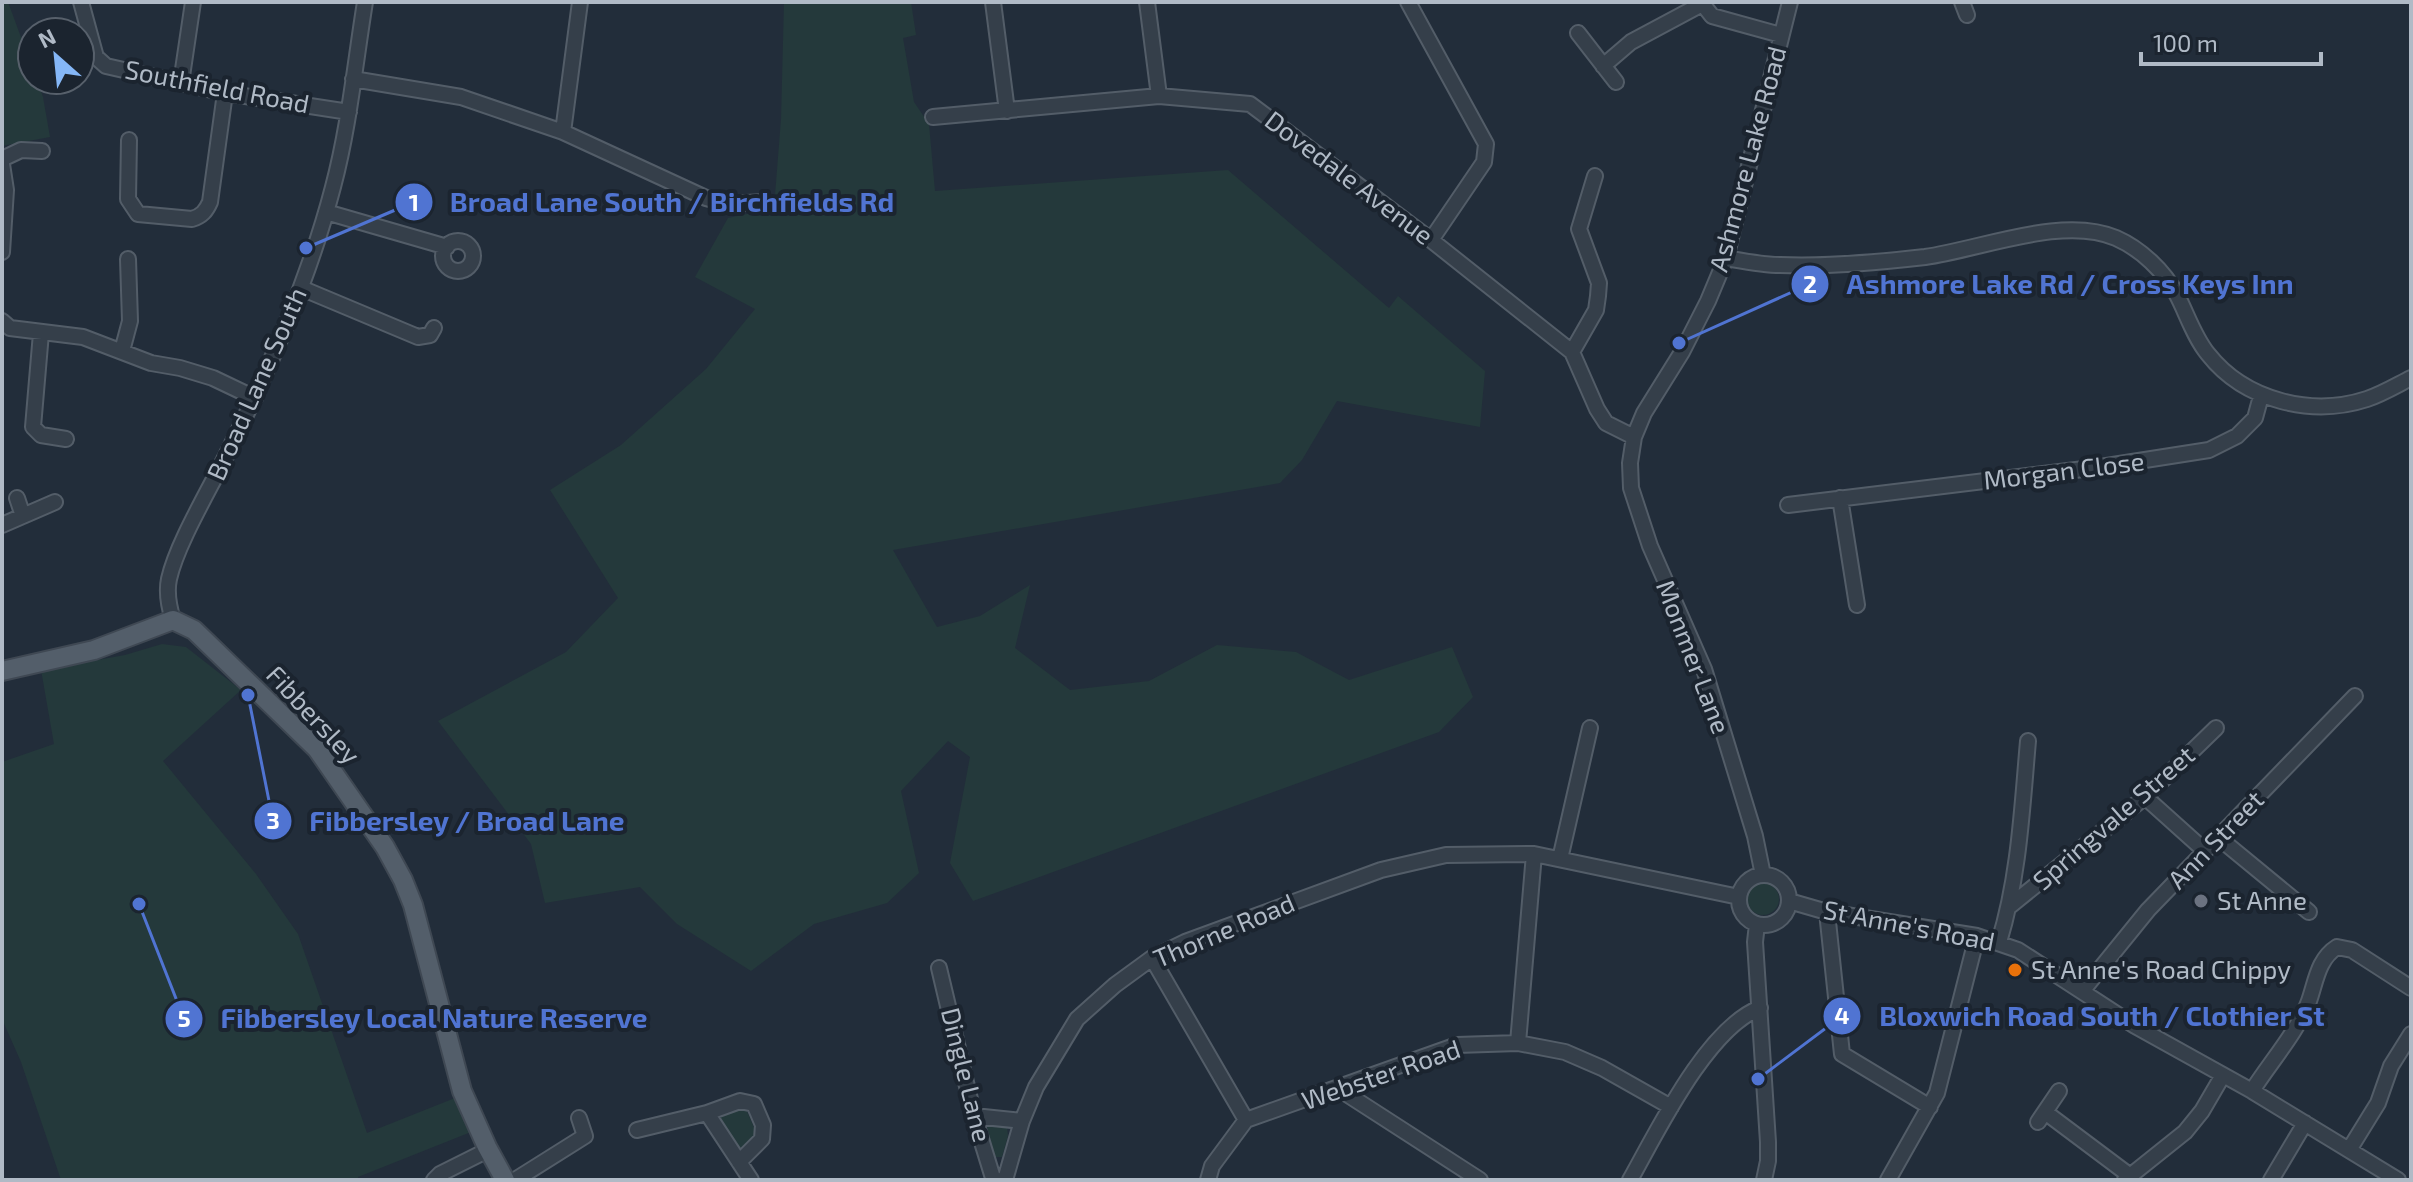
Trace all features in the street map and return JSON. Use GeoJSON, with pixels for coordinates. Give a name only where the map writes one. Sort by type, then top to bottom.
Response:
{"type":"FeatureCollection","features":[{"type":"Feature","properties":{"kind":"main road"},"geometry":{"type":"LineString","coordinates":[[2,671],[94,650],[173,620]]}},
{"type":"Feature","properties":{"kind":"main road","name":"Fibbersley"},"geometry":{"type":"LineString","coordinates":[[173,620],[194,630],[317,749],[385,847],[413,905],[462,1091],[505,1180]]}},
{"type":"Feature","properties":{"kind":"street","name":"Southfield Road"},"geometry":{"type":"LineString","coordinates":[[81,2],[96,57],[106,66],[225,93],[349,112]]}},
{"type":"Feature","properties":{"kind":"street"},"geometry":{"type":"LineString","coordinates":[[181,83],[193,2]]}},
{"type":"Feature","properties":{"kind":"street","name":"Broad Lane South"},"geometry":{"type":"LineString","coordinates":[[173,620],[168,604],[169,579],[184,541],[255,398],[301,288],[326,212],[349,112],[365,2]]}},
{"type":"Feature","properties":{"kind":"street"},"geometry":{"type":"LineString","coordinates":[[563,132],[580,2]]}},
{"type":"Feature","properties":{"kind":"street"},"geometry":{"type":"LineString","coordinates":[[993,2],[1007,111]]}},
{"type":"Feature","properties":{"kind":"street"},"geometry":{"type":"LineString","coordinates":[[1147,2],[1159,96]]}},
{"type":"Feature","properties":{"kind":"street"},"geometry":{"type":"LineString","coordinates":[[1408,2],[1486,144],[1487,152],[1484,162],[1431,240]]}},
{"type":"Feature","properties":{"kind":"street","name":"Ashmore Lake Road"},"geometry":{"type":"LineString","coordinates":[[1631,488],[1630,463],[1634,437],[1644,413],[1695,327],[1726,258],[1790,2]]}},
{"type":"Feature","properties":{"kind":"street"},"geometry":{"type":"LineString","coordinates":[[1603,66],[1631,42],[1701,3],[1712,16],[1781,35]]}},
{"type":"Feature","properties":{"kind":"street"},"geometry":{"type":"LineString","coordinates":[[1578,33],[1616,82]]}},
{"type":"Feature","properties":{"kind":"street"},"geometry":{"type":"LineString","coordinates":[[353,79],[461,97],[563,132],[706,198],[728,204],[766,202]]}},
{"type":"Feature","properties":{"kind":"street"},"geometry":{"type":"LineString","coordinates":[[129,140],[128,199],[138,214],[192,219],[200,216],[210,202],[225,93]]}},
{"type":"Feature","properties":{"kind":"street","name":"Dovedale Avenue"},"geometry":{"type":"LineString","coordinates":[[933,117],[1159,96],[1250,104],[1431,240],[1572,352],[1606,423],[1634,437]]}},
{"type":"Feature","properties":{"kind":"street"},"geometry":{"type":"LineString","coordinates":[[2,252],[6,190],[2,162],[21,150],[42,151]]}},
{"type":"Feature","properties":{"kind":"street"},"geometry":{"type":"LineString","coordinates":[[1572,352],[1596,310],[1598,296],[1599,283],[1579,229],[1595,176]]}},
{"type":"Feature","properties":{"kind":"street"},"geometry":{"type":"LineString","coordinates":[[326,212],[447,247]]}},
{"type":"Feature","properties":{"kind":"street"},"geometry":{"type":"LineString","coordinates":[[1726,258],[1779,265],[1922,257],[1967,251],[2045,232],[2069,229],[2096,232],[2115,237],[2135,248],[2162,272],[2208,355],[2231,377],[2261,396],[2303,406],[2324,407],[2371,398],[2411,378]]}},
{"type":"Feature","properties":{"kind":"street"},"geometry":{"type":"LineString","coordinates":[[122,351],[130,321],[128,259]]}},
{"type":"Feature","properties":{"kind":"street"},"geometry":{"type":"LineString","coordinates":[[301,288],[418,337],[430,335],[434,328]]}},
{"type":"Feature","properties":{"kind":"street"},"geometry":{"type":"LineString","coordinates":[[6,325],[41,333],[83,337],[151,363],[213,378],[255,398]]}},
{"type":"Feature","properties":{"kind":"street"},"geometry":{"type":"LineString","coordinates":[[41,333],[33,427],[41,435],[66,439]]}},
{"type":"Feature","properties":{"kind":"street","name":"Morgan Close"},"geometry":{"type":"LineString","coordinates":[[1788,505],[2100,467],[2209,450],[2237,436],[2255,418],[2261,396]]}},
{"type":"Feature","properties":{"kind":"street","name":"Monmer Lane"},"geometry":{"type":"LineString","coordinates":[[1631,488],[1650,546],[1704,669],[1755,836],[1763,875]]}},
{"type":"Feature","properties":{"kind":"street"},"geometry":{"type":"LineString","coordinates":[[17,498],[23,516]]}},
{"type":"Feature","properties":{"kind":"street"},"geometry":{"type":"LineString","coordinates":[[1840,498],[1857,605]]}},
{"type":"Feature","properties":{"kind":"street"},"geometry":{"type":"LineString","coordinates":[[2,525],[55,502]]}},
{"type":"Feature","properties":{"kind":"street","name":"Ann Street"},"geometry":{"type":"LineString","coordinates":[[2083,990],[2148,910],[2355,696]]}},
{"type":"Feature","properties":{"kind":"street"},"geometry":{"type":"LineString","coordinates":[[1560,859],[1590,728]]}},
{"type":"Feature","properties":{"kind":"street","name":"Springvale Street"},"geometry":{"type":"LineString","coordinates":[[2010,906],[2145,797],[2216,728]]}},
{"type":"Feature","properties":{"kind":"street"},"geometry":{"type":"LineString","coordinates":[[1999,942],[2010,906],[2028,741]]}},
{"type":"Feature","properties":{"kind":"street"},"geometry":{"type":"LineString","coordinates":[[2145,797],[2204,850]]}},
{"type":"Feature","properties":{"kind":"street"},"geometry":{"type":"LineString","coordinates":[[2219,838],[2309,912]]}},
{"type":"Feature","properties":{"kind":"street"},"geometry":{"type":"LineString","coordinates":[[1518,1043],[1534,854]]}},
{"type":"Feature","properties":{"kind":"street","name":"Thorne Road"},"geometry":{"type":"LineString","coordinates":[[1005,1180],[1022,1121],[1036,1087],[1077,1019],[1152,958],[1185,942],[1381,870],[1446,855],[1534,854],[1739,897]]}},
{"type":"Feature","properties":{"kind":"street"},"geometry":{"type":"LineString","coordinates":[[1763,875],[1775,877],[1782,883],[1789,901],[1780,919],[1766,925],[1757,924],[1743,915],[1739,897],[1744,884],[1755,876],[1763,875]]}},
{"type":"Feature","properties":{"kind":"street","name":"St Anne's Road"},"geometry":{"type":"LineString","coordinates":[[1789,901],[1827,912],[1977,936],[2018,950],[2135,1026],[2252,1091],[2398,1180]]}},
{"type":"Feature","properties":{"kind":"street"},"geometry":{"type":"LineString","coordinates":[[1827,912],[1842,1054],[1930,1107]]}},
{"type":"Feature","properties":{"kind":"street"},"geometry":{"type":"LineString","coordinates":[[1757,924],[1755,942],[1768,1142],[1764,1180]]}},
{"type":"Feature","properties":{"kind":"street"},"geometry":{"type":"LineString","coordinates":[[1888,1180],[1937,1093],[1977,936]]}},
{"type":"Feature","properties":{"kind":"street"},"geometry":{"type":"LineString","coordinates":[[2252,1091],[2307,1005],[2319,968],[2337,947],[2352,950],[2411,988]]}},
{"type":"Feature","properties":{"kind":"street"},"geometry":{"type":"LineString","coordinates":[[1152,958],[1246,1120],[1212,1166],[1208,1180]]}},
{"type":"Feature","properties":{"kind":"street","name":"Dingle Lane"},"geometry":{"type":"LineString","coordinates":[[939,968],[974,1116],[993,1178],[997,1180]]}},
{"type":"Feature","properties":{"kind":"street"},"geometry":{"type":"LineString","coordinates":[[1630,1180],[1671,1107],[1702,1060],[1743,1016],[1760,1008]]}},
{"type":"Feature","properties":{"kind":"street"},"geometry":{"type":"LineString","coordinates":[[2349,1150],[2378,1103],[2391,1066],[2411,1034]]}},
{"type":"Feature","properties":{"kind":"street","name":"Webster Road"},"geometry":{"type":"LineString","coordinates":[[1246,1120],[1457,1045],[1518,1043],[1565,1052],[1602,1068],[1671,1107]]}},
{"type":"Feature","properties":{"kind":"street"},"geometry":{"type":"LineString","coordinates":[[2059,1091],[2041,1117],[2127,1177],[2185,1132],[2202,1111],[2223,1075]]}},
{"type":"Feature","properties":{"kind":"street"},"geometry":{"type":"LineString","coordinates":[[1339,1089],[1480,1180]]}},
{"type":"Feature","properties":{"kind":"street"},"geometry":{"type":"LineString","coordinates":[[637,1130],[657,1133],[740,1101],[754,1104],[763,1125],[762,1139],[739,1162]]}},
{"type":"Feature","properties":{"kind":"street"},"geometry":{"type":"LineString","coordinates":[[707,1113],[751,1180]]}},
{"type":"Feature","properties":{"kind":"street"},"geometry":{"type":"LineString","coordinates":[[974,1116],[1022,1121]]}},
{"type":"Feature","properties":{"kind":"street"},"geometry":{"type":"LineString","coordinates":[[515,1180],[585,1136],[579,1118]]}},
{"type":"Feature","properties":{"kind":"street"},"geometry":{"type":"LineString","coordinates":[[2271,1180],[2305,1123]]}},
{"type":"Feature","properties":{"kind":"street"},"geometry":{"type":"LineString","coordinates":[[434,1180],[488,1148]]}},
{"type":"Feature","properties":{"kind":"green space"},"geometry":{"type":"Polygon","coordinates":[[[2,2],[8,2],[16,24],[16,96],[43,96],[50,137],[2,146],[2,2]]]}},
{"type":"Feature","properties":{"kind":"green space"},"geometry":{"type":"Polygon","coordinates":[[[784,2],[911,2],[916,35],[903,38],[914,102],[929,124],[935,191],[1228,170],[1389,308],[1398,296],[1485,371],[1480,427],[1337,401],[1302,460],[1280,483],[893,550],[937,627],[980,616],[1030,585],[1015,648],[1070,690],[1149,681],[1217,645],[1296,652],[1349,680],[1452,647],[1473,697],[1439,732],[973,901],[950,863],[970,757],[948,741],[901,791],[919,873],[887,903],[814,924],[751,971],[677,924],[640,887],[545,903],[531,844],[438,721],[566,652],[618,598],[550,490],[621,445],[706,369],[755,309],[695,277],[728,218],[774,208],[781,119],[784,2]]]}},
{"type":"Feature","properties":{"kind":"green space"},"geometry":{"type":"Polygon","coordinates":[[[162,644],[186,647],[241,690],[163,761],[256,874],[298,934],[367,1133],[455,1098],[471,1132],[358,1177],[359,1180],[61,1180],[21,1062],[2,1019],[2,762],[54,744],[41,670],[125,655],[162,644]]]}},
{"type":"Feature","properties":{"kind":"green space"},"geometry":{"type":"Polygon","coordinates":[[[1763,883],[1774,888],[1779,899],[1774,910],[1763,915],[1752,910],[1747,899],[1752,888],[1763,883]]]}},
{"type":"Feature","properties":{"kind":"green space"},"geometry":{"type":"Polygon","coordinates":[[[734,1106],[745,1107],[757,1134],[751,1145],[741,1149],[725,1131],[720,1120],[724,1111],[734,1106]]]}},
{"type":"Feature","properties":{"kind":"green space"},"geometry":{"type":"Polygon","coordinates":[[[987,1127],[1007,1127],[1008,1136],[1002,1157],[994,1157],[987,1127]]]}},
{"type":"Feature","properties":{"kind":"place","name":"Broad Lane South / Birchfields Rd"},"geometry":{"type":"Point","coordinates":[306,248]}},
{"type":"Feature","properties":{"kind":"place","name":"Ashmore Lake Rd / Cross Keys Inn"},"geometry":{"type":"Point","coordinates":[1679,343]}},
{"type":"Feature","properties":{"kind":"place","name":"Fibbersley / Broad Lane"},"geometry":{"type":"Point","coordinates":[248,695]}},
{"type":"Feature","properties":{"kind":"place","name":"St Anne"},"geometry":{"type":"Point","coordinates":[2201,901]}},
{"type":"Feature","properties":{"kind":"place","name":"Fibbersley Local Nature Reserve"},"geometry":{"type":"Point","coordinates":[139,904]}},
{"type":"Feature","properties":{"kind":"place","name":"St Anne's Road Chippy"},"geometry":{"type":"Point","coordinates":[2015,970]}},
{"type":"Feature","properties":{"kind":"place","name":"Bloxwich Road South / Clothier St"},"geometry":{"type":"Point","coordinates":[1758,1079]}}]}
